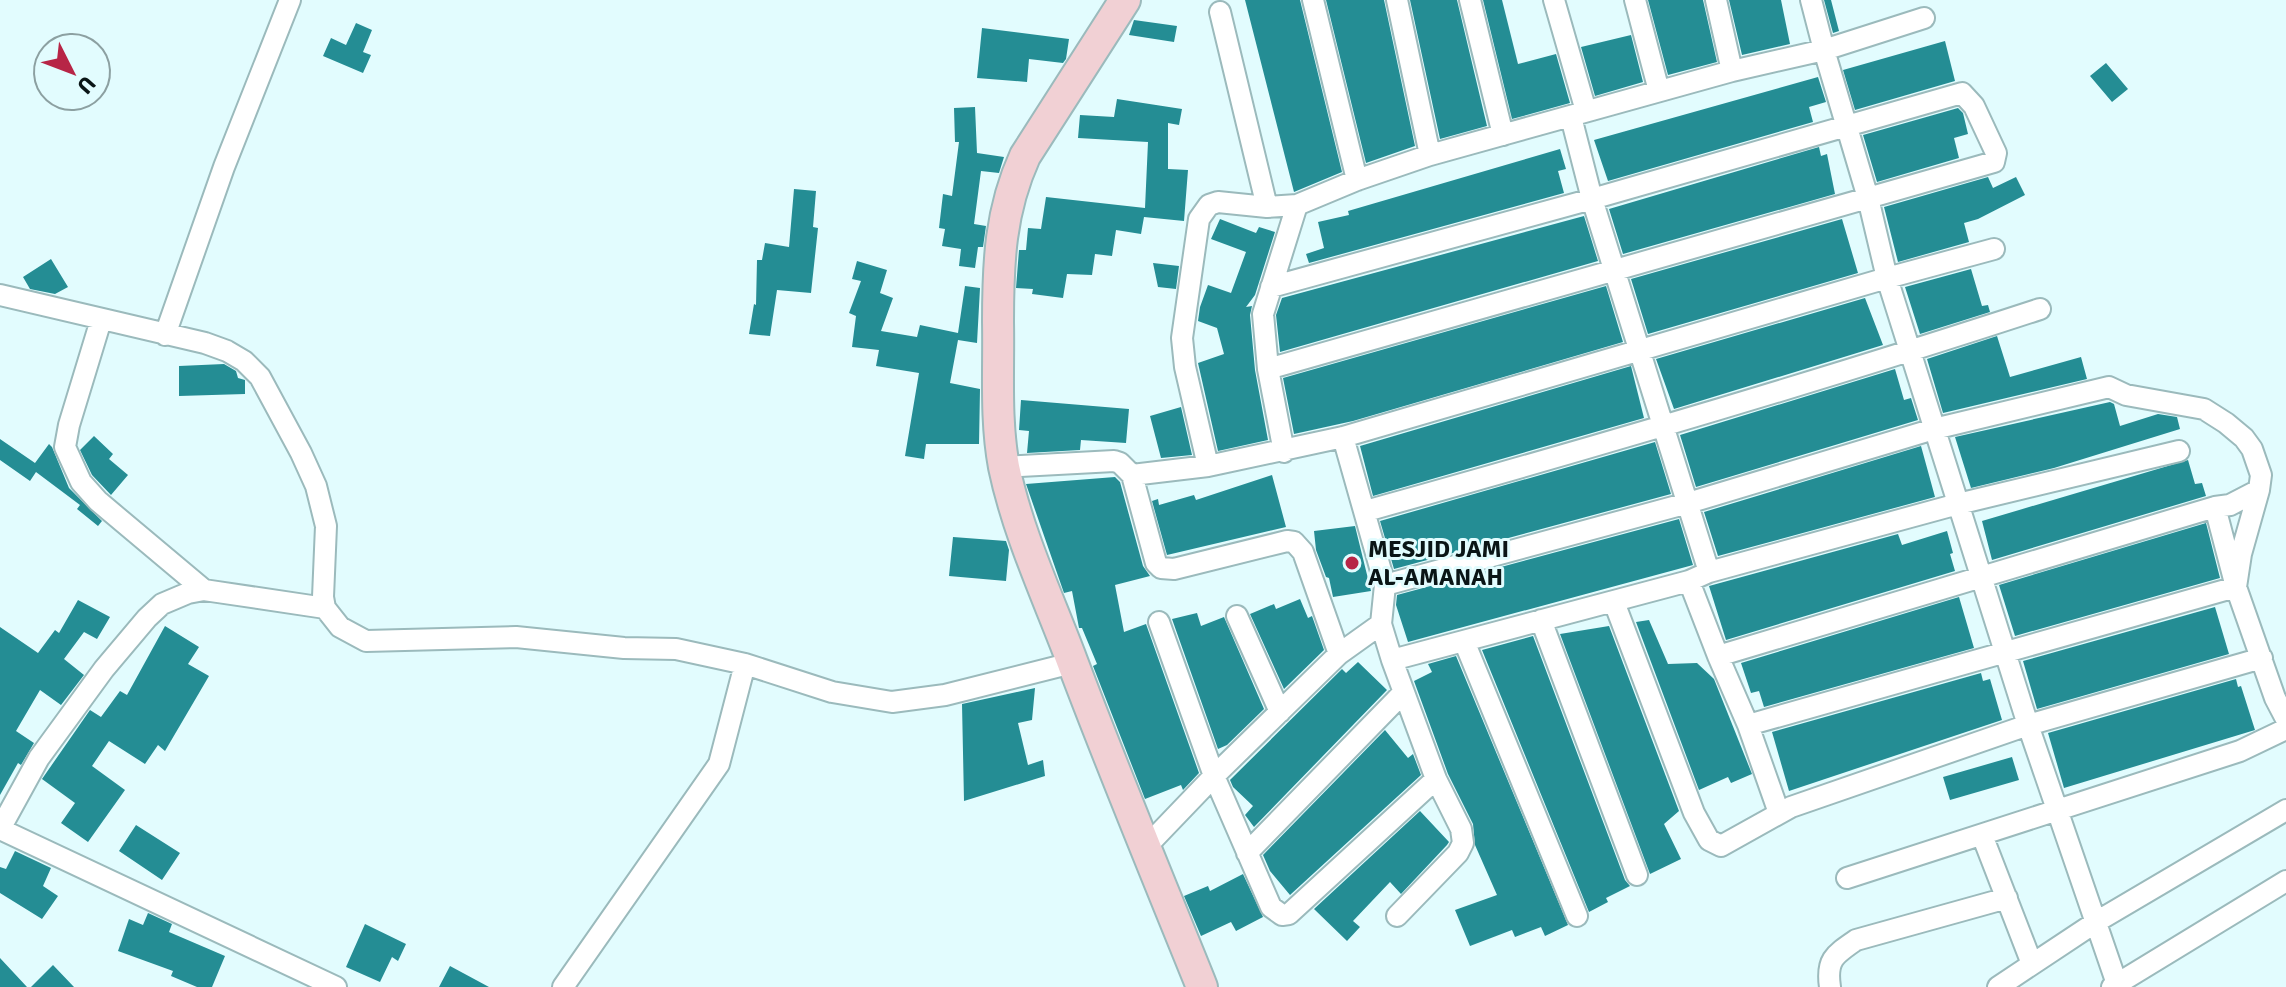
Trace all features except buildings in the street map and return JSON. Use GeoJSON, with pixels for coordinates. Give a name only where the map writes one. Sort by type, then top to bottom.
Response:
{"type":"FeatureCollection","features":[{"type":"Feature","properties":{"kind":"street"},"geometry":{"type":"LineString","coordinates":[[165,335],[224,167],[290,0]]}},
{"type":"Feature","properties":{"kind":"street"},"geometry":{"type":"LineString","coordinates":[[1125,0],[1025,156],[1005,209],[998,267],[999,420],[1004,467],[1031,557],[1144,849],[1202,987]]}},
{"type":"Feature","properties":{"kind":"street"},"geometry":{"type":"LineString","coordinates":[[1313,0],[1357,180]]}},
{"type":"Feature","properties":{"kind":"street"},"geometry":{"type":"LineString","coordinates":[[1397,0],[1430,155]]}},
{"type":"Feature","properties":{"kind":"street"},"geometry":{"type":"LineString","coordinates":[[1470,0],[1503,135]]}},
{"type":"Feature","properties":{"kind":"street"},"geometry":{"type":"LineString","coordinates":[[1554,0],[1579,114],[1592,199],[1709,572]]}},
{"type":"Feature","properties":{"kind":"street"},"geometry":{"type":"LineString","coordinates":[[1635,0],[1659,91]]}},
{"type":"Feature","properties":{"kind":"street"},"geometry":{"type":"LineString","coordinates":[[1716,0],[1732,71]]}},
{"type":"Feature","properties":{"kind":"street"},"geometry":{"type":"LineString","coordinates":[[1811,0],[1868,198],[1887,278],[2114,985],[2286,881]]}},
{"type":"Feature","properties":{"kind":"street"},"geometry":{"type":"LineString","coordinates":[[1220,12],[1267,207]]}},
{"type":"Feature","properties":{"kind":"street"},"geometry":{"type":"LineString","coordinates":[[1208,466],[1185,367],[1182,338],[1199,219],[1209,205],[1218,202],[1267,207],[1297,205],[1430,155],[1732,71],[1824,50],[1924,18]]}},
{"type":"Feature","properties":{"kind":"street"},"geometry":{"type":"LineString","coordinates":[[1268,369],[1994,162],[1995,148],[1974,106],[1962,93],[1271,287]]}},
{"type":"Feature","properties":{"kind":"street"},"geometry":{"type":"LineString","coordinates":[[1284,452],[1268,369],[1263,314],[1297,205]]}},
{"type":"Feature","properties":{"kind":"street"},"geometry":{"type":"LineString","coordinates":[[1132,475],[1208,466],[1343,437],[1994,249]]}},
{"type":"Feature","properties":{"kind":"street"},"geometry":{"type":"LineString","coordinates":[[0,295],[205,343],[244,361],[260,377],[316,486],[326,526],[325,608],[340,627],[366,641],[516,637],[624,648],[676,649],[745,664],[832,692],[892,702],[945,695],[1072,663]]}},
{"type":"Feature","properties":{"kind":"street"},"geometry":{"type":"LineString","coordinates":[[1366,511],[1910,352],[2040,309]]}},
{"type":"Feature","properties":{"kind":"street"},"geometry":{"type":"LineString","coordinates":[[101,320],[65,447],[81,482],[98,501],[204,590]]}},
{"type":"Feature","properties":{"kind":"street"},"geometry":{"type":"LineString","coordinates":[[1385,585],[1688,503],[1934,429],[2109,387],[2126,395],[2204,409],[2226,423],[2252,449],[2261,475],[2236,587]]}},
{"type":"Feature","properties":{"kind":"street"},"geometry":{"type":"LineString","coordinates":[[1343,437],[1385,585],[1381,624],[1402,694],[1436,779],[1461,829],[1463,843],[1458,853],[1397,916]]}},
{"type":"Feature","properties":{"kind":"street"},"geometry":{"type":"LineString","coordinates":[[1392,660],[1614,602],[1689,581],[1709,572],[1958,504],[2179,451]]}},
{"type":"Feature","properties":{"kind":"street"},"geometry":{"type":"LineString","coordinates":[[1004,467],[1120,463],[1132,475],[1156,563],[1161,568],[1174,569],[1287,541],[1298,545],[1339,654]]}},
{"type":"Feature","properties":{"kind":"street"},"geometry":{"type":"LineString","coordinates":[[1718,656],[2230,505],[2259,490]]}},
{"type":"Feature","properties":{"kind":"street"},"geometry":{"type":"LineString","coordinates":[[2215,507],[2236,587],[2286,719]]}},
{"type":"Feature","properties":{"kind":"street"},"geometry":{"type":"LineString","coordinates":[[1689,581],[1748,725],[1779,813]]}},
{"type":"Feature","properties":{"kind":"street"},"geometry":{"type":"LineString","coordinates":[[1748,725],[2236,587]]}},
{"type":"Feature","properties":{"kind":"street"},"geometry":{"type":"LineString","coordinates":[[325,608],[204,590],[162,604],[104,669],[39,758],[0,829],[336,987]]}},
{"type":"Feature","properties":{"kind":"street"},"geometry":{"type":"LineString","coordinates":[[1614,602],[1694,813],[1709,840],[1721,846],[1779,813],[2028,725],[2262,658]]}},
{"type":"Feature","properties":{"kind":"street"},"geometry":{"type":"LineString","coordinates":[[1237,616],[1280,712]]}},
{"type":"Feature","properties":{"kind":"street"},"geometry":{"type":"LineString","coordinates":[[1541,620],[1637,875]]}},
{"type":"Feature","properties":{"kind":"street"},"geometry":{"type":"LineString","coordinates":[[1159,622],[1214,776],[1271,907],[1282,915],[1289,914],[1436,779]]}},
{"type":"Feature","properties":{"kind":"street"},"geometry":{"type":"LineString","coordinates":[[1144,849],[1339,654],[1381,624]]}},
{"type":"Feature","properties":{"kind":"street"},"geometry":{"type":"LineString","coordinates":[[1464,641],[1577,916]]}},
{"type":"Feature","properties":{"kind":"street"},"geometry":{"type":"LineString","coordinates":[[563,987],[719,764],[745,664]]}},
{"type":"Feature","properties":{"kind":"street"},"geometry":{"type":"LineString","coordinates":[[1247,853],[1402,694]]}},
{"type":"Feature","properties":{"kind":"street"},"geometry":{"type":"LineString","coordinates":[[1847,878],[2240,751],[2286,729]]}},
{"type":"Feature","properties":{"kind":"street"},"geometry":{"type":"LineString","coordinates":[[1998,987],[2096,922],[2286,810]]}},
{"type":"Feature","properties":{"kind":"street"},"geometry":{"type":"LineString","coordinates":[[1982,835],[2032,964]]}},
{"type":"Feature","properties":{"kind":"street"},"geometry":{"type":"LineString","coordinates":[[1830,987],[1827,972],[1830,962],[1856,940],[2007,898]]}},
{"type":"Feature","properties":{"kind":"place","name":"MESJID JAMI AL-AMANAH"},"geometry":{"type":"Point","coordinates":[1352,563]}}]}
